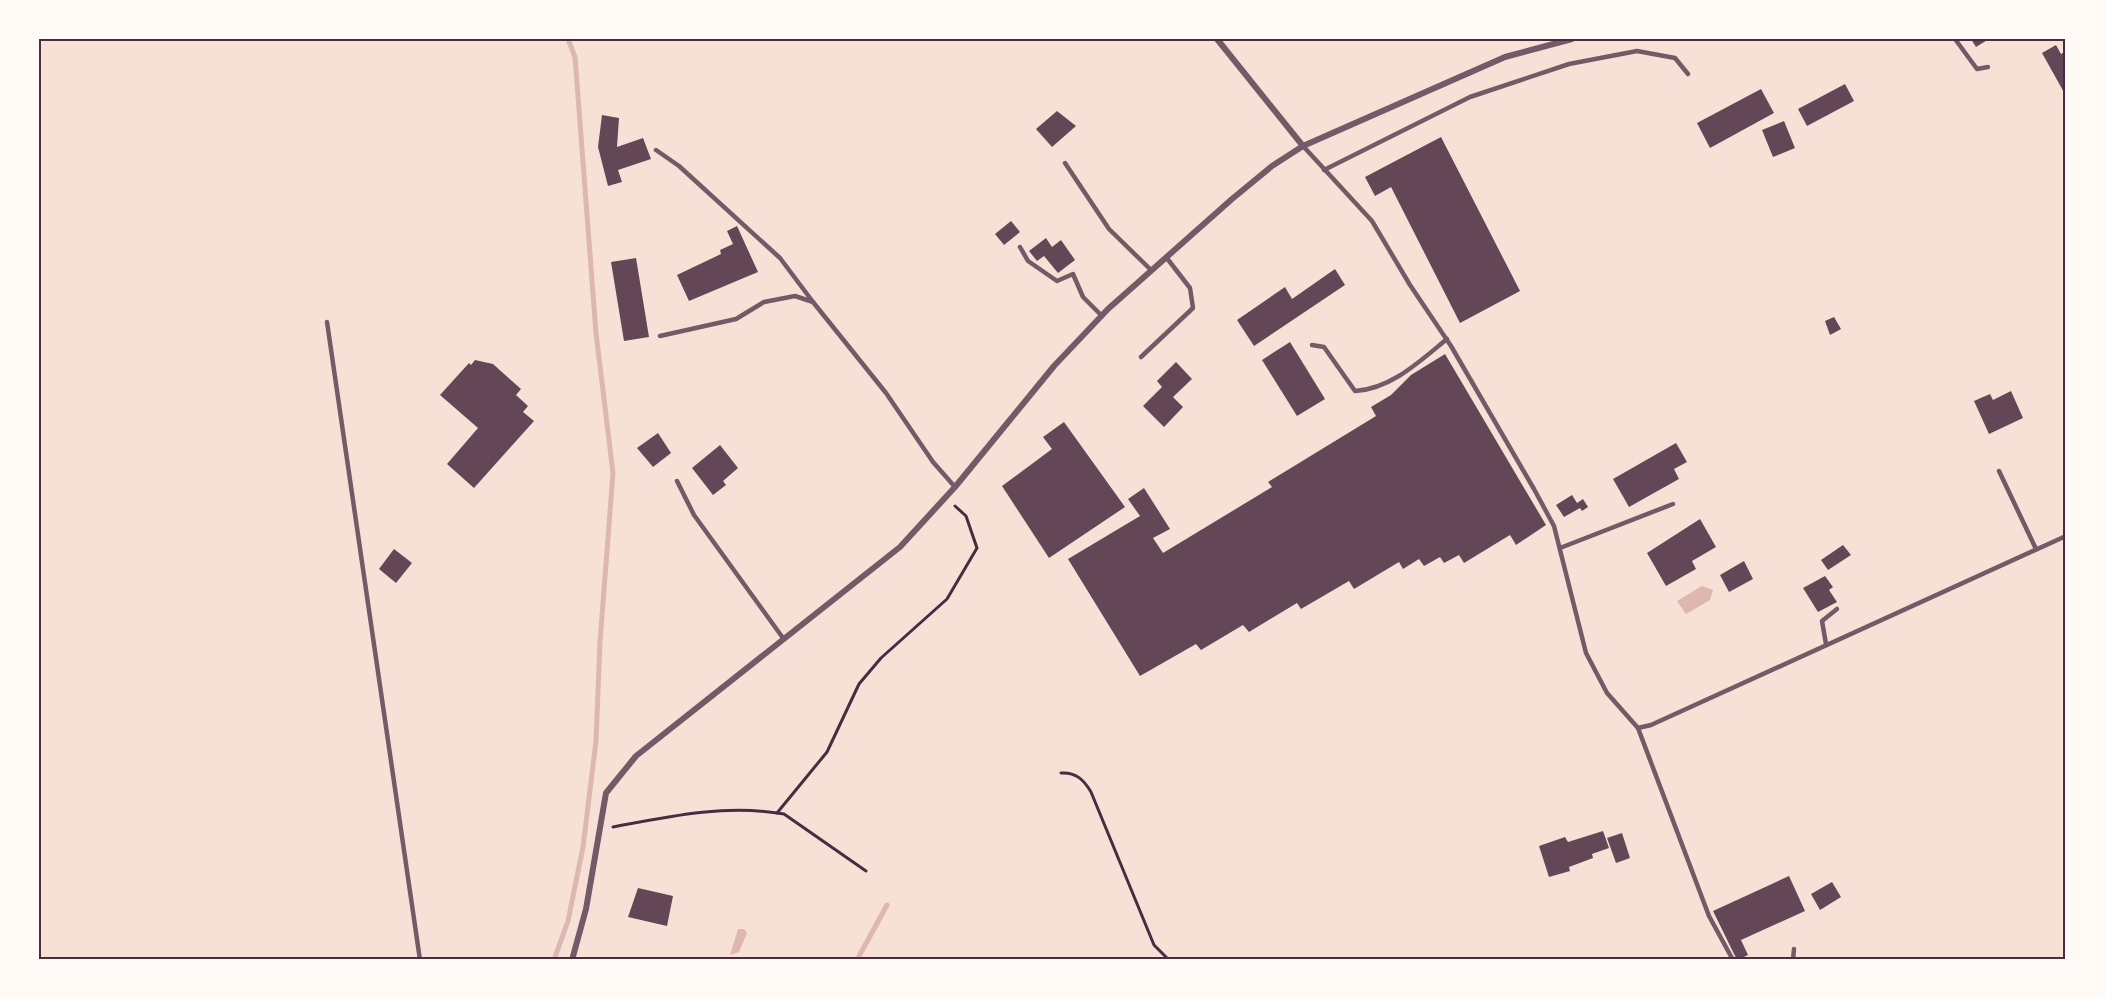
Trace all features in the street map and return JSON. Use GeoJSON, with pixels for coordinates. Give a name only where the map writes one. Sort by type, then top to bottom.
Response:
{"type":"FeatureCollection","features":[{"type":"Feature","properties":{"kind":"street"},"geometry":{"type":"LineString","coordinates":[[1217,39],[1303,146]]}},
{"type":"Feature","properties":{"kind":"street"},"geometry":{"type":"LineString","coordinates":[[572,960],[586,909],[606,793],[636,756],[900,547],[955,488],[1054,366],[1101,315],[1248,186],[1303,146],[1505,57],[1572,39]]}},
{"type":"Feature","properties":{"kind":"lane"},"geometry":{"type":"LineString","coordinates":[[1955,39],[1977,69],[1988,67]]}},
{"type":"Feature","properties":{"kind":"lane"},"geometry":{"type":"LineString","coordinates":[[1324,170],[1470,97],[1569,64],[1637,51],[1676,58],[1688,74]]}},
{"type":"Feature","properties":{"kind":"lane"},"geometry":{"type":"LineString","coordinates":[[1303,146],[1372,221],[1410,285],[1447,339],[1554,526],[1586,653],[1607,693],[1638,728],[1709,916],[1733,960]]}},
{"type":"Feature","properties":{"kind":"lane"},"geometry":{"type":"LineString","coordinates":[[656,150],[679,166],[780,258],[886,393],[933,462],[955,488]]}},
{"type":"Feature","properties":{"kind":"lane"},"geometry":{"type":"LineString","coordinates":[[1065,164],[1109,229],[1151,270]]}},
{"type":"Feature","properties":{"kind":"lane"},"geometry":{"type":"LineString","coordinates":[[1020,247],[1028,261],[1057,281],[1073,274],[1083,297],[1101,315]]}},
{"type":"Feature","properties":{"kind":"lane"},"geometry":{"type":"LineString","coordinates":[[1141,357],[1193,308],[1190,288],[1166,257]]}},
{"type":"Feature","properties":{"kind":"lane"},"geometry":{"type":"LineString","coordinates":[[660,336],[736,319],[764,302],[795,296],[813,302]]}},
{"type":"Feature","properties":{"kind":"lane"},"geometry":{"type":"LineString","coordinates":[[327,322],[420,960]]}},
{"type":"Feature","properties":{"kind":"lane"},"geometry":{"type":"LineString","coordinates":[[1312,345],[1324,347],[1355,391],[1368,391],[1395,379],[1447,339]]}},
{"type":"Feature","properties":{"kind":"lane"},"geometry":{"type":"LineString","coordinates":[[1999,471],[2036,549]]}},
{"type":"Feature","properties":{"kind":"lane"},"geometry":{"type":"LineString","coordinates":[[677,481],[693,516],[783,638]]}},
{"type":"Feature","properties":{"kind":"lane"},"geometry":{"type":"LineString","coordinates":[[1560,548],[1673,504]]}},
{"type":"Feature","properties":{"kind":"lane"},"geometry":{"type":"LineString","coordinates":[[1638,728],[2066,536]]}},
{"type":"Feature","properties":{"kind":"lane"},"geometry":{"type":"LineString","coordinates":[[1826,644],[1822,621],[1837,609]]}},
{"type":"Feature","properties":{"kind":"lane"},"geometry":{"type":"LineString","coordinates":[[1793,960],[1794,949]]}},
{"type":"Feature","properties":{"kind":"path"},"geometry":{"type":"LineString","coordinates":[[777,813],[827,752],[859,684],[881,658],[947,599],[977,548],[966,516],[946,497]]}},
{"type":"Feature","properties":{"kind":"path"},"geometry":{"type":"LineString","coordinates":[[1061,773],[1070,773],[1084,780],[1091,792],[1154,945],[1169,960]]}},
{"type":"Feature","properties":{"kind":"path"},"geometry":{"type":"LineString","coordinates":[[599,830],[665,815],[758,810],[784,814],[866,871]]}},
{"type":"Feature","properties":{"kind":"shaded area"},"geometry":{"type":"Polygon","coordinates":[[[1702,586],[1713,590],[1710,600],[1686,614],[1677,601],[1702,586]]]}},
{"type":"Feature","properties":{"kind":"shaded area"},"geometry":{"type":"Polygon","coordinates":[[[738,929],[744,929],[747,933],[739,952],[730,955],[738,929]]]}},
{"type":"Feature","properties":{"kind":"building"},"geometry":{"type":"Polygon","coordinates":[[[1971,39],[1989,39],[1976,47],[1971,39]]]}},
{"type":"Feature","properties":{"kind":"building"},"geometry":{"type":"Polygon","coordinates":[[[2056,45],[2061,54],[2066,51],[2066,96],[2042,53],[2056,45]]]}},
{"type":"Feature","properties":{"kind":"building"},"geometry":{"type":"Polygon","coordinates":[[[1845,84],[1854,101],[1807,126],[1798,109],[1845,84]]]}},
{"type":"Feature","properties":{"kind":"building"},"geometry":{"type":"Polygon","coordinates":[[[1761,89],[1774,113],[1710,148],[1697,123],[1761,89]]]}},
{"type":"Feature","properties":{"kind":"building"},"geometry":{"type":"Polygon","coordinates":[[[1057,111],[1076,126],[1052,147],[1036,129],[1057,111]]]}},
{"type":"Feature","properties":{"kind":"building"},"geometry":{"type":"Polygon","coordinates":[[[602,115],[619,118],[617,147],[643,138],[651,159],[618,170],[622,182],[608,186],[598,147],[602,115]]]}},
{"type":"Feature","properties":{"kind":"building"},"geometry":{"type":"Polygon","coordinates":[[[1784,121],[1795,148],[1773,157],[1762,130],[1784,121]]]}},
{"type":"Feature","properties":{"kind":"building"},"geometry":{"type":"Polygon","coordinates":[[[1441,137],[1520,291],[1460,323],[1391,187],[1375,196],[1365,177],[1441,137]]]}},
{"type":"Feature","properties":{"kind":"building"},"geometry":{"type":"Polygon","coordinates":[[[1011,221],[1020,232],[1004,245],[995,234],[1011,221]]]}},
{"type":"Feature","properties":{"kind":"building"},"geometry":{"type":"Polygon","coordinates":[[[737,226],[758,272],[689,301],[677,275],[721,254],[720,250],[733,244],[727,231],[737,226]]]}},
{"type":"Feature","properties":{"kind":"building"},"geometry":{"type":"Polygon","coordinates":[[[1046,238],[1052,247],[1061,240],[1075,260],[1058,273],[1044,256],[1037,261],[1029,251],[1046,238]]]}},
{"type":"Feature","properties":{"kind":"building"},"geometry":{"type":"Polygon","coordinates":[[[636,258],[649,337],[624,341],[611,262],[636,258]]]}},
{"type":"Feature","properties":{"kind":"building"},"geometry":{"type":"Polygon","coordinates":[[[1335,269],[1345,285],[1254,346],[1237,320],[1285,287],[1292,299],[1335,269]]]}},
{"type":"Feature","properties":{"kind":"building"},"geometry":{"type":"Polygon","coordinates":[[[1834,317],[1841,329],[1830,335],[1825,321],[1834,317]]]}},
{"type":"Feature","properties":{"kind":"building"},"geometry":{"type":"Polygon","coordinates":[[[1290,342],[1325,399],[1297,416],[1262,360],[1290,342]]]}},
{"type":"Feature","properties":{"kind":"building"},"geometry":{"type":"Polygon","coordinates":[[[1445,354],[1546,525],[1516,545],[1510,535],[1464,563],[1459,555],[1444,563],[1440,557],[1424,566],[1419,559],[1403,569],[1399,562],[1354,589],[1349,581],[1301,609],[1297,603],[1249,632],[1243,625],[1201,650],[1196,644],[1140,676],[1068,559],[1140,516],[1128,499],[1144,488],[1170,529],[1153,538],[1163,553],[1272,487],[1268,482],[1376,416],[1371,407],[1391,395],[1411,375],[1445,354]]]}},
{"type":"Feature","properties":{"kind":"building"},"geometry":{"type":"Polygon","coordinates":[[[475,360],[493,364],[521,389],[516,395],[528,406],[523,412],[534,421],[474,488],[447,464],[478,428],[440,395],[469,363],[471,365],[475,360]]]}},
{"type":"Feature","properties":{"kind":"building"},"geometry":{"type":"Polygon","coordinates":[[[1176,362],[1192,379],[1173,397],[1183,407],[1164,427],[1143,406],[1162,387],[1157,381],[1176,362]]]}},
{"type":"Feature","properties":{"kind":"building"},"geometry":{"type":"Polygon","coordinates":[[[2011,391],[2023,418],[1989,434],[1974,401],[1990,394],[1993,400],[2011,391]]]}},
{"type":"Feature","properties":{"kind":"building"},"geometry":{"type":"Polygon","coordinates":[[[1064,422],[1125,507],[1049,558],[1002,486],[1052,449],[1043,437],[1064,422]]]}},
{"type":"Feature","properties":{"kind":"building"},"geometry":{"type":"Polygon","coordinates":[[[658,433],[671,453],[653,467],[637,448],[658,433]]]}},
{"type":"Feature","properties":{"kind":"building"},"geometry":{"type":"Polygon","coordinates":[[[1676,443],[1687,462],[1674,469],[1679,479],[1629,507],[1613,479],[1676,443]]]}},
{"type":"Feature","properties":{"kind":"building"},"geometry":{"type":"Polygon","coordinates":[[[720,445],[738,468],[723,481],[726,485],[713,495],[692,468],[720,445]]]}},
{"type":"Feature","properties":{"kind":"building"},"geometry":{"type":"Polygon","coordinates":[[[1572,495],[1577,503],[1583,499],[1588,507],[1582,511],[1580,508],[1564,517],[1556,505],[1572,495]]]}},
{"type":"Feature","properties":{"kind":"building"},"geometry":{"type":"Polygon","coordinates":[[[1700,519],[1716,547],[1692,561],[1696,569],[1666,586],[1647,553],[1700,519]]]}},
{"type":"Feature","properties":{"kind":"building"},"geometry":{"type":"Polygon","coordinates":[[[1843,545],[1851,555],[1828,570],[1821,560],[1843,545]]]}},
{"type":"Feature","properties":{"kind":"building"},"geometry":{"type":"Polygon","coordinates":[[[394,549],[412,563],[396,583],[379,569],[394,549]]]}},
{"type":"Feature","properties":{"kind":"building"},"geometry":{"type":"Polygon","coordinates":[[[1744,561],[1753,579],[1729,592],[1720,575],[1744,561]]]}},
{"type":"Feature","properties":{"kind":"building"},"geometry":{"type":"Polygon","coordinates":[[[1825,576],[1833,587],[1829,590],[1837,602],[1818,612],[1803,588],[1825,576]]]}},
{"type":"Feature","properties":{"kind":"building"},"geometry":{"type":"Polygon","coordinates":[[[1603,831],[1609,848],[1592,854],[1593,858],[1569,867],[1570,871],[1549,877],[1539,846],[1565,837],[1568,842],[1603,831]]]}},
{"type":"Feature","properties":{"kind":"building"},"geometry":{"type":"Polygon","coordinates":[[[1622,833],[1630,858],[1616,863],[1607,838],[1622,833]]]}},
{"type":"Feature","properties":{"kind":"building"},"geometry":{"type":"Polygon","coordinates":[[[1789,876],[1805,911],[1741,940],[1748,955],[1737,960],[1713,911],[1789,876]]]}},
{"type":"Feature","properties":{"kind":"building"},"geometry":{"type":"Polygon","coordinates":[[[1832,882],[1841,897],[1820,910],[1811,894],[1832,882]]]}},
{"type":"Feature","properties":{"kind":"building"},"geometry":{"type":"Polygon","coordinates":[[[638,888],[673,896],[667,926],[628,917],[638,888]]]}},
{"type":"Feature","properties":{"kind":"waterway"},"geometry":{"type":"LineString","coordinates":[[554,960],[568,921],[583,847],[596,741],[600,642],[613,473],[596,333],[575,57],[568,39]]}},
{"type":"Feature","properties":{"kind":"waterway"},"geometry":{"type":"LineString","coordinates":[[857,960],[887,905]]}}]}
